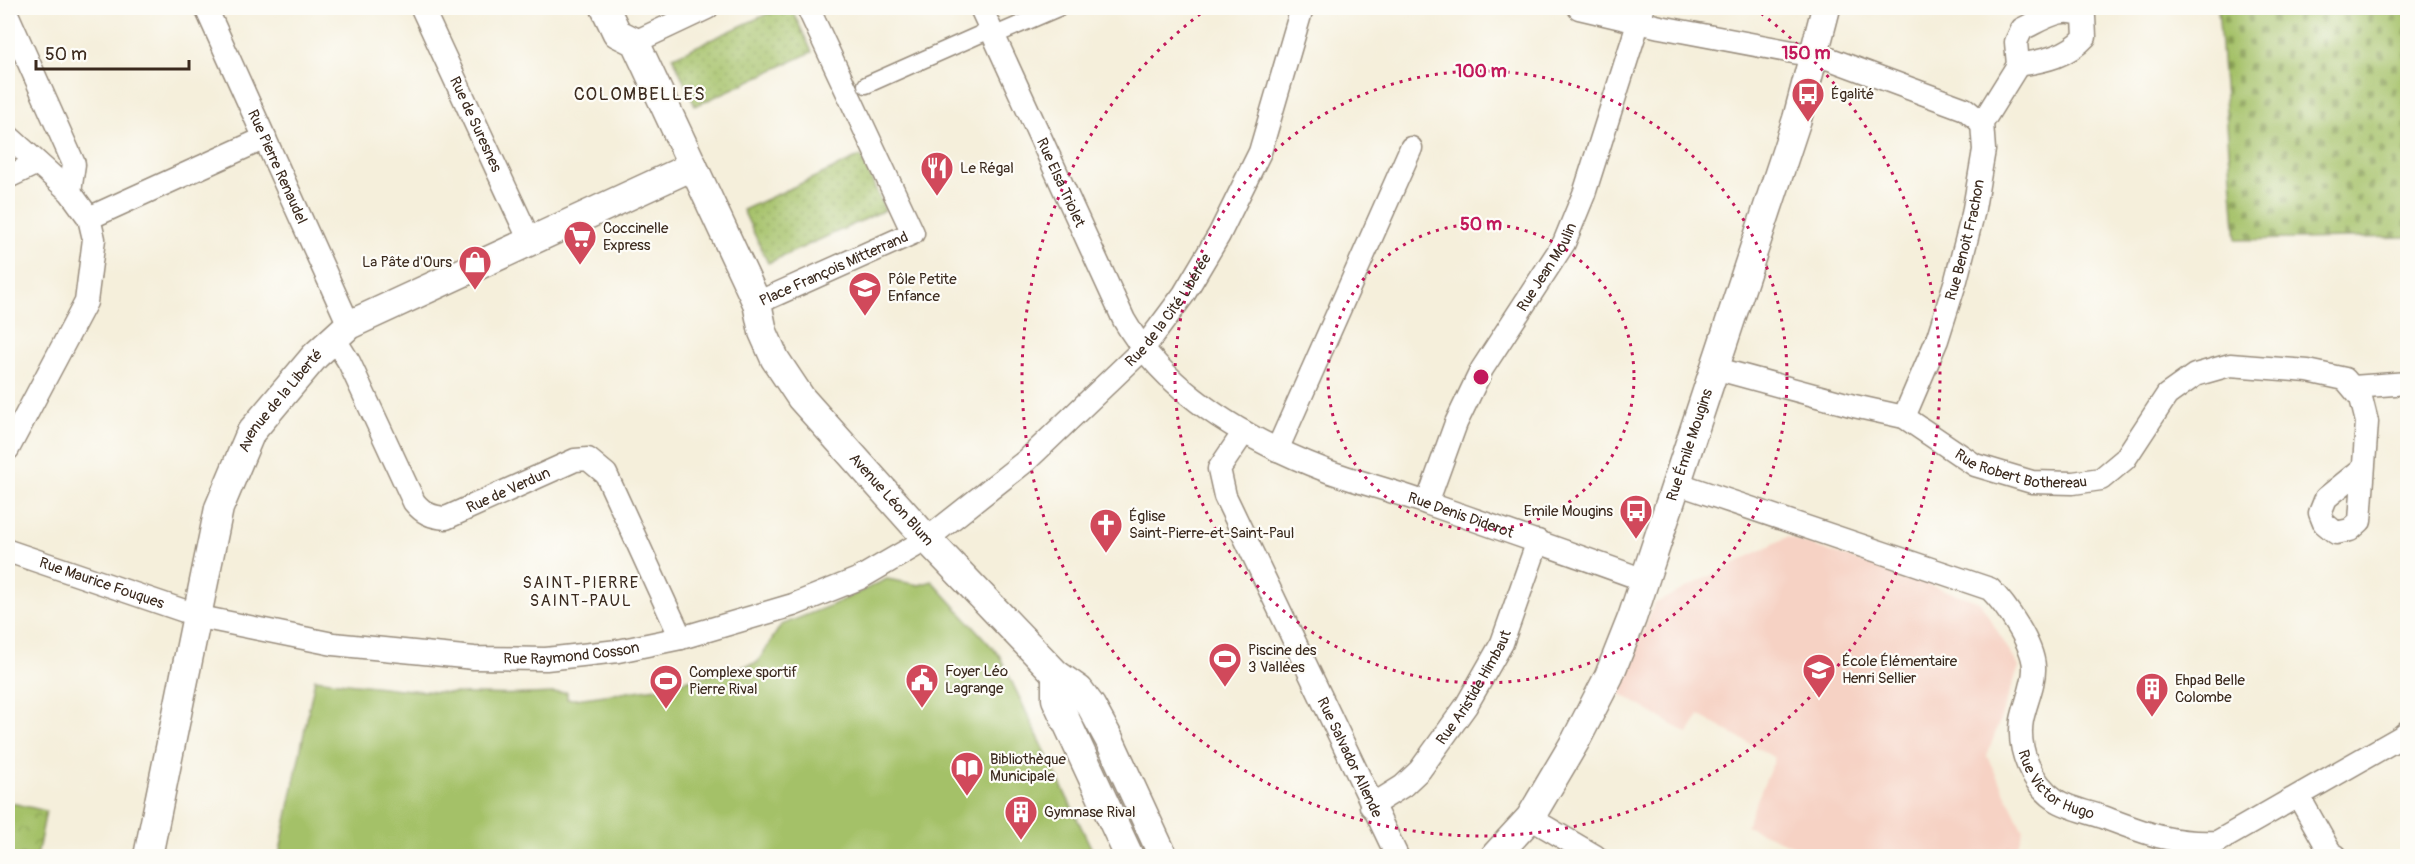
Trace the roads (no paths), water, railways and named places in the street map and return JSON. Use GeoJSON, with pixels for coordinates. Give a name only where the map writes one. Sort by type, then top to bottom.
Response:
{"type":"FeatureCollection","features":[{"type":"Feature","properties":{"kind":"street","name":"Rue Pierre Renaudel"},"geometry":{"type":"LineString","coordinates":[[206,8],[265,138],[342,331]]}},
{"type":"Feature","properties":{"kind":"street","name":"Rue de Suresnes"},"geometry":{"type":"LineString","coordinates":[[424,8],[530,241]]}},
{"type":"Feature","properties":{"kind":"street"},"geometry":{"type":"LineString","coordinates":[[606,8],[617,33],[635,42],[707,8]]}},
{"type":"Feature","properties":{"kind":"street","name":"Place François Mitterrand"},"geometry":{"type":"LineString","coordinates":[[635,42],[757,303],[913,233],[808,8]]}},
{"type":"Feature","properties":{"kind":"street"},"geometry":{"type":"LineString","coordinates":[[866,85],[987,22],[1058,8]]}},
{"type":"Feature","properties":{"kind":"street","name":"Rue de la Cité Libérée"},"geometry":{"type":"LineString","coordinates":[[927,539],[1027,460],[1143,349],[1190,284],[1219,235],[1260,152],[1302,8]]}},
{"type":"Feature","properties":{"kind":"street"},"geometry":{"type":"LineString","coordinates":[[1579,8],[1642,14],[1815,56],[1965,109],[1982,123],[2018,65]]}},
{"type":"Feature","properties":{"kind":"street","name":"Rue Émile Mougins"},"geometry":{"type":"LineString","coordinates":[[1495,856],[1530,818],[1605,684],[1644,580],[1797,119],[1826,8]]}},
{"type":"Feature","properties":{"kind":"street","name":"Rue Jean Moulin"},"geometry":{"type":"LineString","coordinates":[[1427,503],[1456,423],[1482,369],[1564,243],[1584,194],[1642,14]]}},
{"type":"Feature","properties":{"kind":"street"},"geometry":{"type":"LineString","coordinates":[[8,16],[74,164],[70,192]]}},
{"type":"Feature","properties":{"kind":"street","name":"Rue Elsa Triolet"},"geometry":{"type":"LineString","coordinates":[[987,22],[1124,320],[1143,349]]}},
{"type":"Feature","properties":{"kind":"street","name":"Rue Benoit Frachon"},"geometry":{"type":"LineString","coordinates":[[1904,417],[1937,340],[1956,280],[1973,214],[1984,150],[1982,123]]}},
{"type":"Feature","properties":{"kind":"street"},"geometry":{"type":"LineString","coordinates":[[8,136],[70,192],[89,218],[94,239],[86,302],[8,448]]}},
{"type":"Feature","properties":{"kind":"street"},"geometry":{"type":"LineString","coordinates":[[89,218],[265,138]]}},
{"type":"Feature","properties":{"kind":"street"},"geometry":{"type":"LineString","coordinates":[[1277,450],[1411,148]]}},
{"type":"Feature","properties":{"kind":"street"},"geometry":{"type":"LineString","coordinates":[[8,177],[37,163]]}},
{"type":"Feature","properties":{"kind":"street","name":"Avenue de la Liberté"},"geometry":{"type":"LineString","coordinates":[[147,856],[219,508],[250,432],[342,331],[693,166]]}},
{"type":"Feature","properties":{"kind":"street","name":"Avenue Léon Blum"},"geometry":{"type":"LineString","coordinates":[[757,303],[763,332],[775,359],[801,398],[927,539],[1056,674],[1079,690],[1091,706],[1110,741],[1163,856]]}},
{"type":"Feature","properties":{"kind":"street","name":"Rue de Verdun"},"geometry":{"type":"LineString","coordinates":[[342,331],[349,362],[414,502],[423,513],[435,518],[446,518],[575,460],[588,459],[606,474],[681,638]]}},
{"type":"Feature","properties":{"kind":"street","name":"Rue Denis Diderot"},"geometry":{"type":"LineString","coordinates":[[1143,349],[1166,374],[1207,408],[1277,450],[1326,471],[1538,541],[1644,580]]}},
{"type":"Feature","properties":{"kind":"street","name":"Rue Robert Bothereau"},"geometry":{"type":"LineString","coordinates":[[1714,368],[1854,406],[1904,417],[1975,465],[2032,482],[2073,483],[2101,479],[2125,459],[2168,395],[2195,375],[2230,365],[2308,371],[2345,379],[2354,387]]}},
{"type":"Feature","properties":{"kind":"street"},"geometry":{"type":"LineString","coordinates":[[2363,468],[2367,422],[2361,398],[2354,387],[2408,383]]}},
{"type":"Feature","properties":{"kind":"street","name":"Rue Salvador Allende"},"geometry":{"type":"LineString","coordinates":[[1244,432],[1219,469],[1225,496],[1371,806],[1397,856]]}},
{"type":"Feature","properties":{"kind":"street","name":"Rue Victor Hugo"},"geometry":{"type":"LineString","coordinates":[[1676,483],[1990,589],[2002,600],[2032,655],[2034,670],[2021,727],[2022,751],[2033,776],[2056,800],[2154,836],[2186,843],[2217,842],[2299,797],[2408,731]]}},
{"type":"Feature","properties":{"kind":"street","name":"Rue Raymond Cosson"},"geometry":{"type":"LineString","coordinates":[[196,616],[333,644],[474,658],[546,659],[618,651],[681,638],[793,605],[860,578],[927,539]]}},
{"type":"Feature","properties":{"kind":"street","name":"Rue Aristide Himbaut"},"geometry":{"type":"LineString","coordinates":[[1371,806],[1403,786],[1420,771],[1466,706],[1502,643],[1538,541]]}},
{"type":"Feature","properties":{"kind":"street","name":"Rue Maurice Fouques"},"geometry":{"type":"LineString","coordinates":[[8,550],[196,616]]}},
{"type":"Feature","properties":{"kind":"street"},"geometry":{"type":"LineString","coordinates":[[1056,674],[1056,699],[1129,856]]}},
{"type":"Feature","properties":{"kind":"street"},"geometry":{"type":"LineString","coordinates":[[2299,797],[2330,852],[2336,856]]}},
{"type":"Feature","properties":{"kind":"street"},"geometry":{"type":"LineString","coordinates":[[1530,818],[1595,856]]}},
{"type":"Feature","properties":{"kind":"place","name":"Égalité"},"geometry":{"type":"Point","coordinates":[1808,123]}},
{"type":"Feature","properties":{"kind":"place","name":"Le Régal"},"geometry":{"type":"Point","coordinates":[937,197]}},
{"type":"Feature","properties":{"kind":"place","name":"Coccinelle Express"},"geometry":{"type":"Point","coordinates":[580,266]}},
{"type":"Feature","properties":{"kind":"place","name":"La Pâte d'Ours"},"geometry":{"type":"Point","coordinates":[475,291]}},
{"type":"Feature","properties":{"kind":"place","name":"Pôle Petite Enfance"},"geometry":{"type":"Point","coordinates":[865,317]}},
{"type":"Feature","properties":{"kind":"place","name":"Emile Mougins"},"geometry":{"type":"Point","coordinates":[1636,540]}},
{"type":"Feature","properties":{"kind":"place","name":"Église Saint-Pierre-et-Saint-Paul"},"geometry":{"type":"Point","coordinates":[1106,554]}},
{"type":"Feature","properties":{"kind":"place","name":"Piscine des 3 Vallées"},"geometry":{"type":"Point","coordinates":[1225,688]}},
{"type":"Feature","properties":{"kind":"place","name":"École Élémentaire Henri Sellier"},"geometry":{"type":"Point","coordinates":[1819,699]}},
{"type":"Feature","properties":{"kind":"place","name":"Foyer Léo Lagrange"},"geometry":{"type":"Point","coordinates":[922,709]}},
{"type":"Feature","properties":{"kind":"place","name":"Complexe sportif Pierre Rival"},"geometry":{"type":"Point","coordinates":[666,710]}},
{"type":"Feature","properties":{"kind":"place","name":"Ehpad Belle Colombe"},"geometry":{"type":"Point","coordinates":[2152,718]}},
{"type":"Feature","properties":{"kind":"place","name":"Bibliothèque Municipale"},"geometry":{"type":"Point","coordinates":[967,797]}},
{"type":"Feature","properties":{"kind":"place","name":"Gymnase Rival"},"geometry":{"type":"Point","coordinates":[1021,841]}},
{"type":"Feature","properties":{"kind":"district","name":"COLOMBELLES"},"geometry":{"type":"Point","coordinates":[640,94]}},
{"type":"Feature","properties":{"kind":"district","name":"SAINT-PIERRE SAINT-PAUL"},"geometry":{"type":"Point","coordinates":[581,591]}}]}
